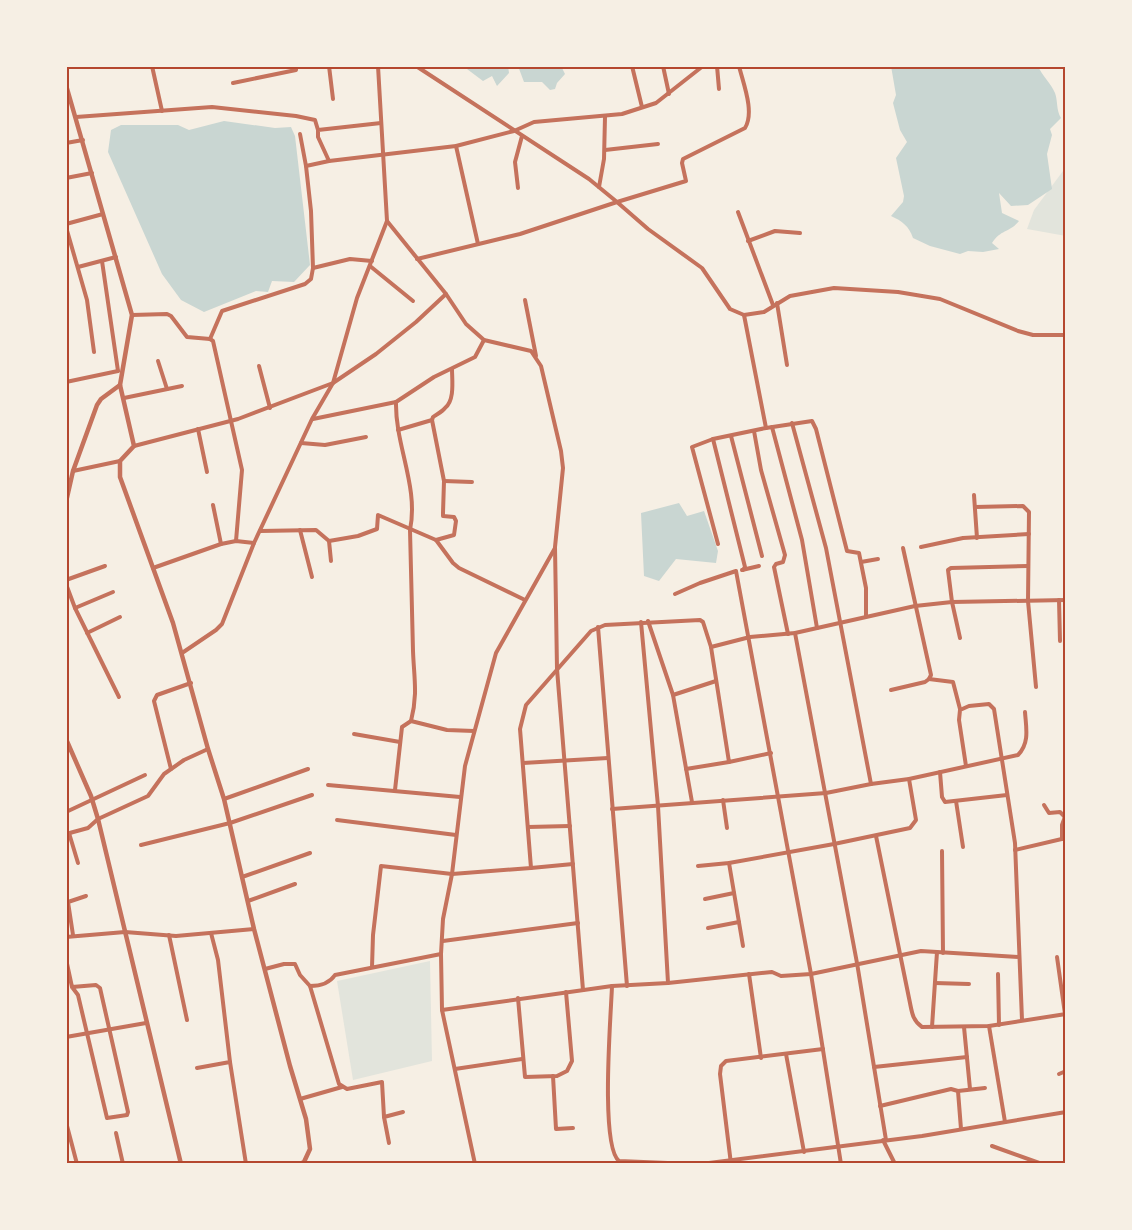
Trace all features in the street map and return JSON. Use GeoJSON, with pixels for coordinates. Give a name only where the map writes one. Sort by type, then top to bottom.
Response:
{"type":"FeatureCollection","features":[{"type":"Feature","properties":{"kind":"street"},"geometry":{"type":"LineString","coordinates":[[152,66],[162,111]]}},
{"type":"Feature","properties":{"kind":"street"},"geometry":{"type":"LineString","coordinates":[[233,83],[296,70],[296,66]]}},
{"type":"Feature","properties":{"kind":"street"},"geometry":{"type":"LineString","coordinates":[[329,66],[333,99]]}},
{"type":"Feature","properties":{"kind":"street"},"geometry":{"type":"LineString","coordinates":[[182,653],[219,628],[254,543],[312,419],[333,383],[357,298],[387,221],[378,66]]}},
{"type":"Feature","properties":{"kind":"street"},"geometry":{"type":"LineString","coordinates":[[416,66],[599,187],[648,229],[702,268],[730,309],[744,315],[764,312],[790,296],[834,288],[898,292],[940,299],[1018,331],[1033,335],[1066,334]]}},
{"type":"Feature","properties":{"kind":"street"},"geometry":{"type":"LineString","coordinates":[[632,66],[642,107]]}},
{"type":"Feature","properties":{"kind":"street"},"geometry":{"type":"LineString","coordinates":[[663,66],[669,94]]}},
{"type":"Feature","properties":{"kind":"street"},"geometry":{"type":"LineString","coordinates":[[690,66],[692,74]]}},
{"type":"Feature","properties":{"kind":"street"},"geometry":{"type":"LineString","coordinates":[[306,166],[329,161],[456,146],[514,131],[534,122],[622,114],[656,103],[703,66]]}},
{"type":"Feature","properties":{"kind":"street"},"geometry":{"type":"LineString","coordinates":[[717,66],[719,89]]}},
{"type":"Feature","properties":{"kind":"street"},"geometry":{"type":"LineString","coordinates":[[417,259],[520,234],[686,181],[683,159],[742,130],[747,124],[749,111],[739,66]]}},
{"type":"Feature","properties":{"kind":"street"},"geometry":{"type":"LineString","coordinates":[[66,85],[132,315],[120,371]]}},
{"type":"Feature","properties":{"kind":"street"},"geometry":{"type":"LineString","coordinates":[[76,117],[212,107],[315,120],[318,137],[329,161]]}},
{"type":"Feature","properties":{"kind":"street"},"geometry":{"type":"LineString","coordinates":[[599,187],[605,150],[605,117]]}},
{"type":"Feature","properties":{"kind":"street"},"geometry":{"type":"LineString","coordinates":[[318,130],[381,123]]}},
{"type":"Feature","properties":{"kind":"street"},"geometry":{"type":"LineString","coordinates":[[210,339],[222,311],[305,284],[311,279],[313,268],[311,211],[300,134]]}},
{"type":"Feature","properties":{"kind":"street"},"geometry":{"type":"LineString","coordinates":[[518,188],[515,162],[522,136]]}},
{"type":"Feature","properties":{"kind":"street"},"geometry":{"type":"LineString","coordinates":[[66,143],[83,140]]}},
{"type":"Feature","properties":{"kind":"street"},"geometry":{"type":"LineString","coordinates":[[605,150],[658,144]]}},
{"type":"Feature","properties":{"kind":"street"},"geometry":{"type":"LineString","coordinates":[[456,146],[478,244]]}},
{"type":"Feature","properties":{"kind":"street"},"geometry":{"type":"LineString","coordinates":[[66,178],[93,173]]}},
{"type":"Feature","properties":{"kind":"street"},"geometry":{"type":"LineString","coordinates":[[738,212],[775,304],[787,364]]}},
{"type":"Feature","properties":{"kind":"street"},"geometry":{"type":"LineString","coordinates":[[94,352],[87,300],[66,226],[104,213]]}},
{"type":"Feature","properties":{"kind":"street"},"geometry":{"type":"LineString","coordinates":[[387,221],[446,294],[466,324],[484,340],[525,349],[537,356]]}},
{"type":"Feature","properties":{"kind":"street"},"geometry":{"type":"LineString","coordinates":[[748,241],[775,231],[800,233]]}},
{"type":"Feature","properties":{"kind":"street"},"geometry":{"type":"LineString","coordinates":[[78,267],[117,257]]}},
{"type":"Feature","properties":{"kind":"street"},"geometry":{"type":"LineString","coordinates":[[313,268],[350,259],[371,263],[413,301]]}},
{"type":"Feature","properties":{"kind":"street"},"geometry":{"type":"LineString","coordinates":[[102,261],[120,371],[120,385],[134,446]]}},
{"type":"Feature","properties":{"kind":"street"},"geometry":{"type":"LineString","coordinates":[[73,471],[120,461],[134,446],[230,421],[333,383],[376,354],[446,294]]}},
{"type":"Feature","properties":{"kind":"street"},"geometry":{"type":"LineString","coordinates":[[525,300],[563,468],[555,547],[557,669],[583,990]]}},
{"type":"Feature","properties":{"kind":"street"},"geometry":{"type":"LineString","coordinates":[[132,315],[167,314],[187,337],[210,339]]}},
{"type":"Feature","properties":{"kind":"street"},"geometry":{"type":"LineString","coordinates":[[744,315],[766,428]]}},
{"type":"Feature","properties":{"kind":"street"},"geometry":{"type":"LineString","coordinates":[[210,339],[214,345],[242,470],[236,541]]}},
{"type":"Feature","properties":{"kind":"street"},"geometry":{"type":"LineString","coordinates":[[312,419],[396,402],[434,377],[475,357],[484,340]]}},
{"type":"Feature","properties":{"kind":"street"},"geometry":{"type":"LineString","coordinates":[[158,361],[168,389]]}},
{"type":"Feature","properties":{"kind":"street"},"geometry":{"type":"LineString","coordinates":[[259,366],[270,408]]}},
{"type":"Feature","properties":{"kind":"street"},"geometry":{"type":"LineString","coordinates":[[398,430],[432,420],[447,407],[450,401],[452,369]]}},
{"type":"Feature","properties":{"kind":"street"},"geometry":{"type":"LineString","coordinates":[[66,382],[120,371]]}},
{"type":"Feature","properties":{"kind":"street"},"geometry":{"type":"LineString","coordinates":[[66,501],[73,471],[98,402],[120,385]]}},
{"type":"Feature","properties":{"kind":"street"},"geometry":{"type":"LineString","coordinates":[[123,398],[182,386]]}},
{"type":"Feature","properties":{"kind":"street"},"geometry":{"type":"LineString","coordinates":[[395,790],[402,727],[411,720],[416,702],[410,530],[413,509],[395,419],[396,402]]}},
{"type":"Feature","properties":{"kind":"street"},"geometry":{"type":"LineString","coordinates":[[432,420],[444,482],[443,516],[454,517],[456,521],[454,535],[436,540]]}},
{"type":"Feature","properties":{"kind":"street"},"geometry":{"type":"LineString","coordinates":[[718,544],[692,447],[713,439],[810,420],[814,424],[847,551],[859,553],[866,588],[866,616]]}},
{"type":"Feature","properties":{"kind":"street"},"geometry":{"type":"LineString","coordinates":[[792,423],[826,548],[842,622],[871,784]]}},
{"type":"Feature","properties":{"kind":"street"},"geometry":{"type":"LineString","coordinates":[[772,427],[802,540],[817,628]]}},
{"type":"Feature","properties":{"kind":"street"},"geometry":{"type":"LineString","coordinates":[[198,429],[207,472]]}},
{"type":"Feature","properties":{"kind":"street"},"geometry":{"type":"LineString","coordinates":[[754,431],[761,470],[785,555],[783,562],[774,567],[788,634]]}},
{"type":"Feature","properties":{"kind":"street"},"geometry":{"type":"LineString","coordinates":[[730,436],[762,556]]}},
{"type":"Feature","properties":{"kind":"street"},"geometry":{"type":"LineString","coordinates":[[301,443],[325,445],[366,437]]}},
{"type":"Feature","properties":{"kind":"street"},"geometry":{"type":"LineString","coordinates":[[713,439],[745,567],[743,570]]}},
{"type":"Feature","properties":{"kind":"street"},"geometry":{"type":"LineString","coordinates":[[120,461],[120,477],[182,653],[224,799],[254,929],[310,1138],[310,1149],[303,1163]]}},
{"type":"Feature","properties":{"kind":"street"},"geometry":{"type":"LineString","coordinates":[[444,482],[472,482]]}},
{"type":"Feature","properties":{"kind":"street"},"geometry":{"type":"LineString","coordinates":[[974,495],[976,537]]}},
{"type":"Feature","properties":{"kind":"street"},"geometry":{"type":"LineString","coordinates":[[213,505],[221,544]]}},
{"type":"Feature","properties":{"kind":"street"},"geometry":{"type":"LineString","coordinates":[[975,507],[1023,506],[1029,512],[1028,601],[1036,687]]}},
{"type":"Feature","properties":{"kind":"street"},"geometry":{"type":"LineString","coordinates":[[329,541],[358,536],[377,529],[378,515],[436,540],[459,568],[525,600]]}},
{"type":"Feature","properties":{"kind":"street"},"geometry":{"type":"LineString","coordinates":[[300,530],[312,577]]}},
{"type":"Feature","properties":{"kind":"street"},"geometry":{"type":"LineString","coordinates":[[260,531],[316,530],[329,541],[331,561]]}},
{"type":"Feature","properties":{"kind":"street"},"geometry":{"type":"LineString","coordinates":[[921,547],[976,537],[1029,534]]}},
{"type":"Feature","properties":{"kind":"street"},"geometry":{"type":"LineString","coordinates":[[153,568],[221,544],[236,541],[254,543]]}},
{"type":"Feature","properties":{"kind":"street"},"geometry":{"type":"LineString","coordinates":[[476,1164],[442,1010],[443,919],[452,874],[465,766],[496,653],[555,547]]}},
{"type":"Feature","properties":{"kind":"street"},"geometry":{"type":"LineString","coordinates":[[903,548],[930,679]]}},
{"type":"Feature","properties":{"kind":"street"},"geometry":{"type":"LineString","coordinates":[[861,562],[878,560]]}},
{"type":"Feature","properties":{"kind":"street"},"geometry":{"type":"LineString","coordinates":[[105,566],[66,582],[75,608],[119,698]]}},
{"type":"Feature","properties":{"kind":"street"},"geometry":{"type":"LineString","coordinates":[[675,594],[736,571],[759,566]]}},
{"type":"Feature","properties":{"kind":"street"},"geometry":{"type":"LineString","coordinates":[[960,638],[947,573],[951,568],[1028,566]]}},
{"type":"Feature","properties":{"kind":"street"},"geometry":{"type":"LineString","coordinates":[[736,571],[780,795],[841,1164]]}},
{"type":"Feature","properties":{"kind":"street"},"geometry":{"type":"LineString","coordinates":[[75,608],[113,592]]}},
{"type":"Feature","properties":{"kind":"street"},"geometry":{"type":"LineString","coordinates":[[1059,600],[1060,641]]}},
{"type":"Feature","properties":{"kind":"street"},"geometry":{"type":"LineString","coordinates":[[711,647],[750,638],[795,633],[915,606],[952,602],[1066,600]]}},
{"type":"Feature","properties":{"kind":"street"},"geometry":{"type":"LineString","coordinates":[[87,633],[120,617]]}},
{"type":"Feature","properties":{"kind":"street"},"geometry":{"type":"LineString","coordinates":[[531,868],[520,729],[526,705],[598,627],[648,621],[700,620],[703,622],[711,647],[729,762]]}},
{"type":"Feature","properties":{"kind":"street"},"geometry":{"type":"LineString","coordinates":[[648,621],[673,695],[692,802]]}},
{"type":"Feature","properties":{"kind":"street"},"geometry":{"type":"LineString","coordinates":[[640,622],[658,806],[668,983]]}},
{"type":"Feature","properties":{"kind":"street"},"geometry":{"type":"LineString","coordinates":[[598,627],[627,986]]}},
{"type":"Feature","properties":{"kind":"street"},"geometry":{"type":"LineString","coordinates":[[795,633],[857,963],[884,1140],[895,1164]]}},
{"type":"Feature","properties":{"kind":"street"},"geometry":{"type":"LineString","coordinates":[[891,690],[930,679],[953,682],[960,710],[959,720],[966,766]]}},
{"type":"Feature","properties":{"kind":"street"},"geometry":{"type":"LineString","coordinates":[[673,695],[717,681]]}},
{"type":"Feature","properties":{"kind":"street"},"geometry":{"type":"LineString","coordinates":[[171,769],[154,701],[157,695],[190,683]]}},
{"type":"Feature","properties":{"kind":"street"},"geometry":{"type":"LineString","coordinates":[[960,710],[969,706],[989,704],[992,706],[1016,850],[1022,1020]]}},
{"type":"Feature","properties":{"kind":"street"},"geometry":{"type":"LineString","coordinates":[[612,809],[826,793],[909,779],[1001,759],[1017,755],[1023,750],[1027,739],[1025,712]]}},
{"type":"Feature","properties":{"kind":"street"},"geometry":{"type":"LineString","coordinates":[[411,720],[447,730],[474,732]]}},
{"type":"Feature","properties":{"kind":"street"},"geometry":{"type":"LineString","coordinates":[[354,734],[400,742]]}},
{"type":"Feature","properties":{"kind":"street"},"geometry":{"type":"LineString","coordinates":[[66,739],[92,799],[98,819],[181,1164]]}},
{"type":"Feature","properties":{"kind":"street"},"geometry":{"type":"LineString","coordinates":[[78,863],[67,834],[88,828],[98,819],[148,796],[158,780],[171,769],[208,749]]}},
{"type":"Feature","properties":{"kind":"street"},"geometry":{"type":"LineString","coordinates":[[686,769],[771,753]]}},
{"type":"Feature","properties":{"kind":"street"},"geometry":{"type":"LineString","coordinates":[[523,763],[608,758]]}},
{"type":"Feature","properties":{"kind":"street"},"geometry":{"type":"LineString","coordinates":[[224,799],[308,769]]}},
{"type":"Feature","properties":{"kind":"street"},"geometry":{"type":"LineString","coordinates":[[940,772],[945,802],[1007,795]]}},
{"type":"Feature","properties":{"kind":"street"},"geometry":{"type":"LineString","coordinates":[[66,812],[145,775]]}},
{"type":"Feature","properties":{"kind":"street"},"geometry":{"type":"LineString","coordinates":[[698,866],[729,863],[910,828],[916,820],[909,779]]}},
{"type":"Feature","properties":{"kind":"street"},"geometry":{"type":"LineString","coordinates":[[328,785],[460,797]]}},
{"type":"Feature","properties":{"kind":"street"},"geometry":{"type":"LineString","coordinates":[[141,845],[230,823],[312,795]]}},
{"type":"Feature","properties":{"kind":"street"},"geometry":{"type":"LineString","coordinates":[[723,800],[727,828]]}},
{"type":"Feature","properties":{"kind":"street"},"geometry":{"type":"LineString","coordinates":[[956,801],[963,847]]}},
{"type":"Feature","properties":{"kind":"street"},"geometry":{"type":"LineString","coordinates":[[1016,850],[1064,839],[1065,815],[1060,812],[1049,813],[1044,805]]}},
{"type":"Feature","properties":{"kind":"street"},"geometry":{"type":"LineString","coordinates":[[337,820],[456,835]]}},
{"type":"Feature","properties":{"kind":"street"},"geometry":{"type":"LineString","coordinates":[[528,827],[570,826]]}},
{"type":"Feature","properties":{"kind":"street"},"geometry":{"type":"LineString","coordinates":[[876,836],[914,1019],[922,1027],[989,1026],[1066,1014],[1057,957]]}},
{"type":"Feature","properties":{"kind":"street"},"geometry":{"type":"LineString","coordinates":[[932,1026],[935,982],[940,953],[942,851]]}},
{"type":"Feature","properties":{"kind":"street"},"geometry":{"type":"LineString","coordinates":[[242,877],[310,853]]}},
{"type":"Feature","properties":{"kind":"street"},"geometry":{"type":"LineString","coordinates":[[729,863],[743,946]]}},
{"type":"Feature","properties":{"kind":"street"},"geometry":{"type":"LineString","coordinates":[[372,967],[373,935],[381,866],[452,874],[573,864]]}},
{"type":"Feature","properties":{"kind":"street"},"geometry":{"type":"LineString","coordinates":[[248,901],[295,884]]}},
{"type":"Feature","properties":{"kind":"street"},"geometry":{"type":"LineString","coordinates":[[705,899],[734,893]]}},
{"type":"Feature","properties":{"kind":"street"},"geometry":{"type":"LineString","coordinates":[[73,935],[69,902],[86,896]]}},
{"type":"Feature","properties":{"kind":"street"},"geometry":{"type":"LineString","coordinates":[[443,941],[578,922]]}},
{"type":"Feature","properties":{"kind":"street"},"geometry":{"type":"LineString","coordinates":[[708,928],[739,922]]}},
{"type":"Feature","properties":{"kind":"street"},"geometry":{"type":"LineString","coordinates":[[66,937],[125,932],[169,935],[254,929]]}},
{"type":"Feature","properties":{"kind":"street"},"geometry":{"type":"LineString","coordinates":[[211,933],[218,960],[230,1062],[246,1164]]}},
{"type":"Feature","properties":{"kind":"street"},"geometry":{"type":"LineString","coordinates":[[169,935],[187,1020]]}},
{"type":"Feature","properties":{"kind":"street"},"geometry":{"type":"LineString","coordinates":[[442,1010],[612,986],[668,983],[772,972],[781,976],[811,974],[921,951],[1019,957]]}},
{"type":"Feature","properties":{"kind":"street"},"geometry":{"type":"LineString","coordinates":[[310,986],[319,987],[332,980],[335,975],[441,954]]}},
{"type":"Feature","properties":{"kind":"street"},"geometry":{"type":"LineString","coordinates":[[66,959],[72,987],[78,995],[88,1033],[107,1118],[123,1116],[128,1112],[99,986],[72,987]]}},
{"type":"Feature","properties":{"kind":"street"},"geometry":{"type":"LineString","coordinates":[[265,969],[284,964],[295,964],[300,975],[310,986],[339,1084],[347,1089],[382,1082],[388,1143]]}},
{"type":"Feature","properties":{"kind":"street"},"geometry":{"type":"LineString","coordinates":[[749,974],[761,1058]]}},
{"type":"Feature","properties":{"kind":"street"},"geometry":{"type":"LineString","coordinates":[[998,974],[999,1025]]}},
{"type":"Feature","properties":{"kind":"street"},"geometry":{"type":"LineString","coordinates":[[935,982],[969,984]]}},
{"type":"Feature","properties":{"kind":"street"},"geometry":{"type":"LineString","coordinates":[[612,986],[608,1105],[611,1146],[615,1158],[619,1161],[692,1164]]}},
{"type":"Feature","properties":{"kind":"street"},"geometry":{"type":"LineString","coordinates":[[518,998],[525,1077],[553,1076],[567,1071],[572,1061],[566,992]]}},
{"type":"Feature","properties":{"kind":"street"},"geometry":{"type":"LineString","coordinates":[[66,1037],[146,1023]]}},
{"type":"Feature","properties":{"kind":"street"},"geometry":{"type":"LineString","coordinates":[[989,1026],[1005,1122]]}},
{"type":"Feature","properties":{"kind":"street"},"geometry":{"type":"LineString","coordinates":[[964,1027],[970,1089]]}},
{"type":"Feature","properties":{"kind":"street"},"geometry":{"type":"LineString","coordinates":[[731,1163],[720,1074],[721,1066],[726,1061],[823,1049]]}},
{"type":"Feature","properties":{"kind":"street"},"geometry":{"type":"LineString","coordinates":[[786,1054],[804,1152]]}},
{"type":"Feature","properties":{"kind":"street"},"geometry":{"type":"LineString","coordinates":[[874,1067],[967,1057]]}},
{"type":"Feature","properties":{"kind":"street"},"geometry":{"type":"LineString","coordinates":[[455,1070],[522,1059]]}},
{"type":"Feature","properties":{"kind":"street"},"geometry":{"type":"LineString","coordinates":[[197,1068],[230,1062]]}},
{"type":"Feature","properties":{"kind":"street"},"geometry":{"type":"LineString","coordinates":[[1059,1074],[1066,1071]]}},
{"type":"Feature","properties":{"kind":"street"},"geometry":{"type":"LineString","coordinates":[[553,1076],[556,1130],[573,1128]]}},
{"type":"Feature","properties":{"kind":"street"},"geometry":{"type":"LineString","coordinates":[[300,1099],[342,1086]]}},
{"type":"Feature","properties":{"kind":"street"},"geometry":{"type":"LineString","coordinates":[[880,1106],[951,1089],[958,1091],[985,1088]]}},
{"type":"Feature","properties":{"kind":"street"},"geometry":{"type":"LineString","coordinates":[[958,1091],[961,1129]]}},
{"type":"Feature","properties":{"kind":"street"},"geometry":{"type":"LineString","coordinates":[[384,1117],[403,1112]]}},
{"type":"Feature","properties":{"kind":"street"},"geometry":{"type":"LineString","coordinates":[[709,1163],[731,1163],[1066,1112]]}},
{"type":"Feature","properties":{"kind":"street"},"geometry":{"type":"LineString","coordinates":[[66,1122],[77,1164]]}},
{"type":"Feature","properties":{"kind":"street"},"geometry":{"type":"LineString","coordinates":[[116,1133],[123,1164]]}},
{"type":"Feature","properties":{"kind":"street"},"geometry":{"type":"LineString","coordinates":[[992,1146],[1042,1164]]}},
{"type":"Feature","properties":{"kind":"street"},"geometry":{"type":"LineString","coordinates":[[775,1156],[776,1164]]}},
{"type":"Feature","properties":{"kind":"shaded area"},"geometry":{"type":"Polygon","coordinates":[[[456,66],[508,66],[509,73],[497,86],[492,76],[483,81],[467,69],[456,66]]]}},
{"type":"Feature","properties":{"kind":"shaded area"},"geometry":{"type":"Polygon","coordinates":[[[518,66],[561,66],[565,74],[555,89],[550,90],[542,82],[524,82],[518,66]]]}},
{"type":"Feature","properties":{"kind":"shaded area"},"geometry":{"type":"Polygon","coordinates":[[[891,66],[1038,66],[1053,89],[1061,118],[1050,129],[1052,135],[1047,154],[1052,189],[1028,205],[1011,206],[999,193],[1002,213],[1019,221],[992,243],[999,249],[983,252],[968,251],[960,254],[930,246],[913,238],[905,224],[891,216],[903,202],[904,196],[896,158],[907,142],[900,130],[893,103],[896,95],[891,66]]]}},
{"type":"Feature","properties":{"kind":"shaded area"},"geometry":{"type":"Polygon","coordinates":[[[224,121],[275,128],[291,127],[295,136],[310,265],[294,282],[272,281],[268,292],[256,291],[204,312],[181,300],[162,274],[108,152],[111,130],[121,125],[178,125],[189,130],[224,121]]]}},
{"type":"Feature","properties":{"kind":"shaded area"},"geometry":{"type":"Polygon","coordinates":[[[1066,167],[1066,236],[1027,229],[1034,210],[1066,167]]]}},
{"type":"Feature","properties":{"kind":"shaded area"},"geometry":{"type":"Polygon","coordinates":[[[679,503],[687,516],[704,511],[718,551],[716,563],[676,559],[659,581],[644,576],[641,513],[679,503]]]}},
{"type":"Feature","properties":{"kind":"shaded area"},"geometry":{"type":"Polygon","coordinates":[[[430,961],[432,1061],[353,1080],[337,981],[430,961]]]}}]}
